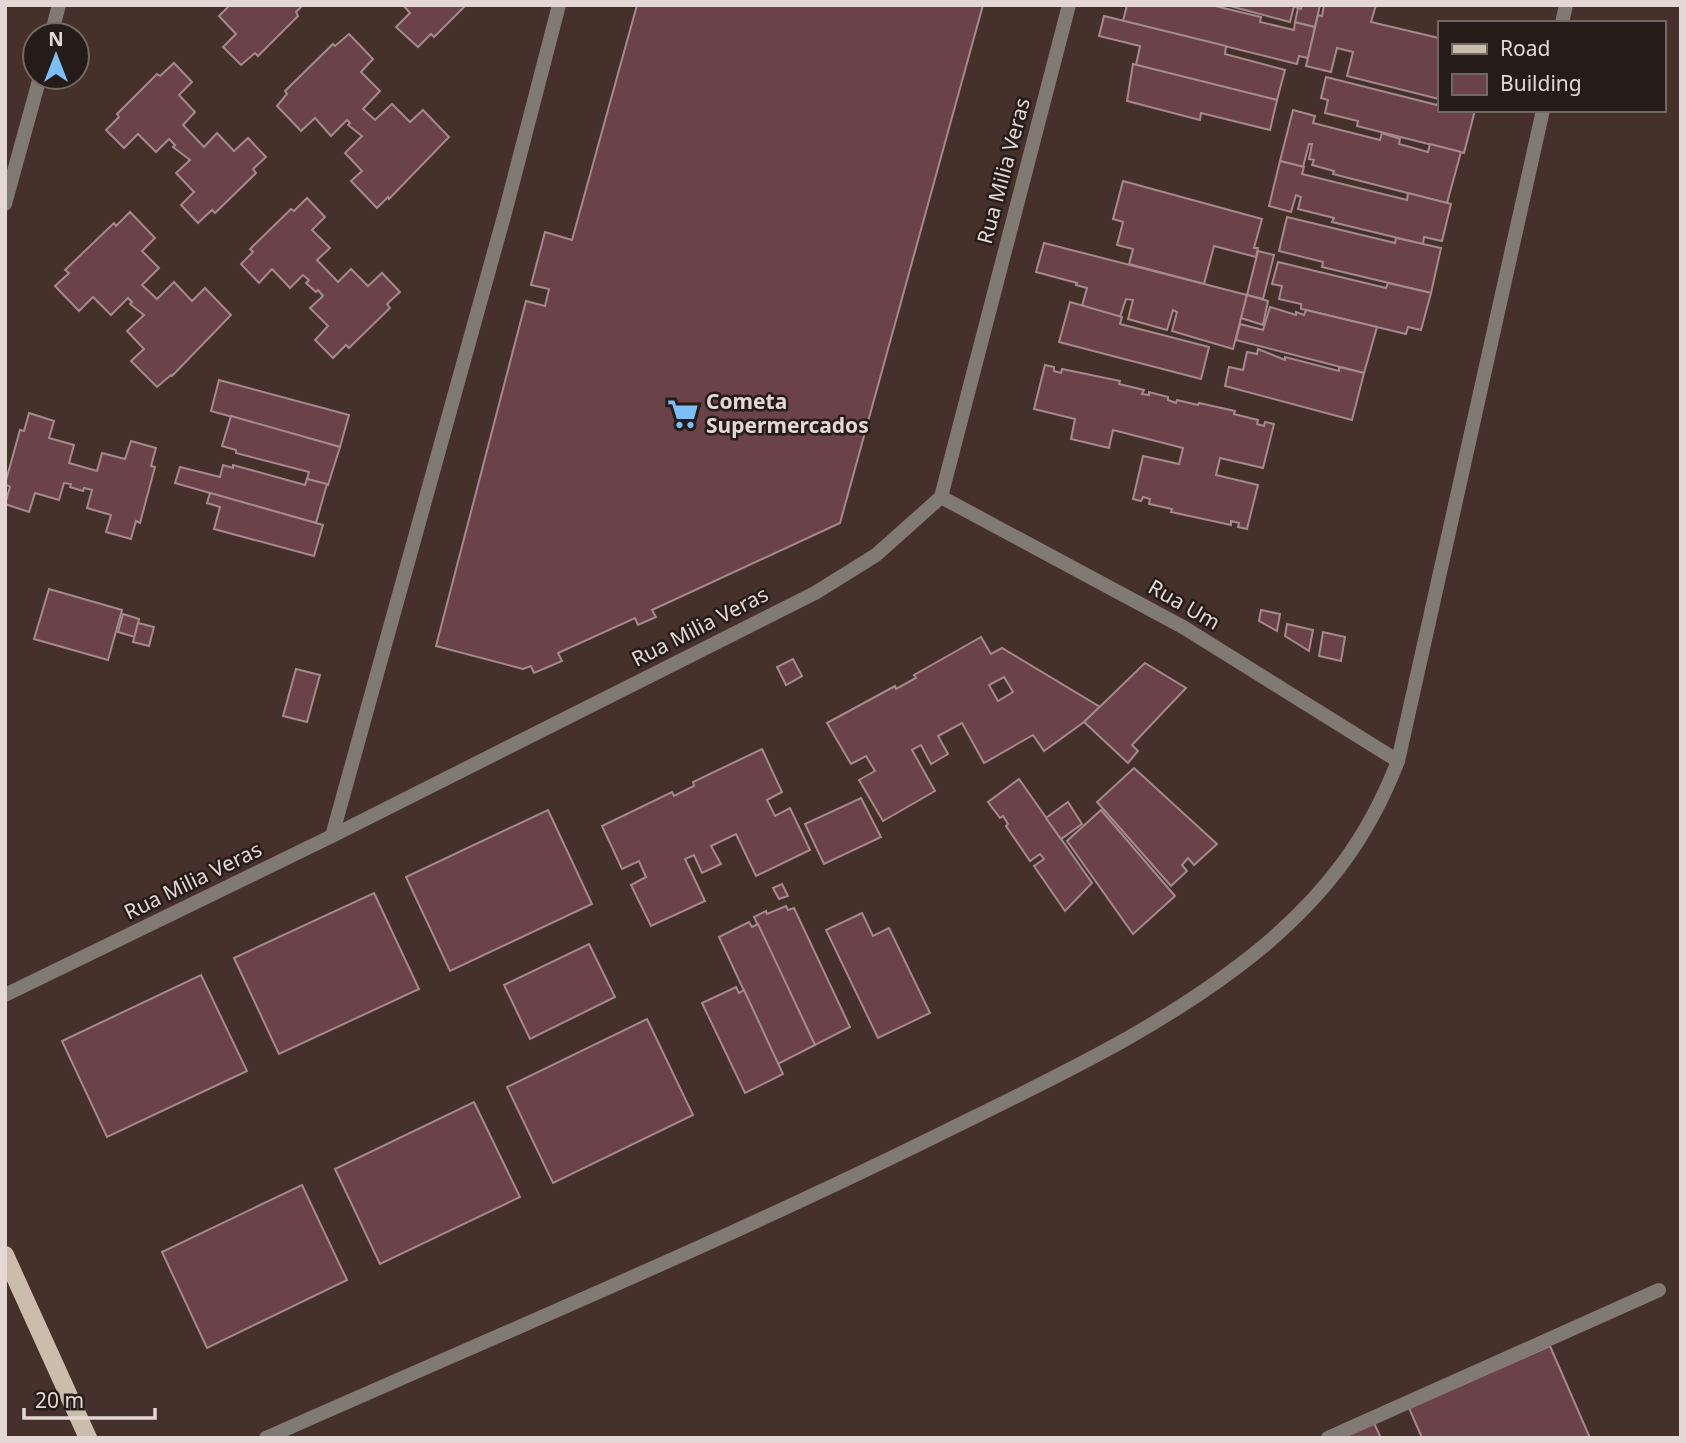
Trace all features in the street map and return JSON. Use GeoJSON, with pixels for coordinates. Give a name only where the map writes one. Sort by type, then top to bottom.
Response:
{"type":"FeatureCollection","features":[{"type":"Feature","properties":{"kind":"main road"},"geometry":{"type":"LineString","coordinates":[[5,1255],[88,1438]]}},
{"type":"Feature","properties":{"kind":"street"},"geometry":{"type":"LineString","coordinates":[[332,836],[506,209],[559,5]]}},
{"type":"Feature","properties":{"kind":"street","name":"Rua Milia Veras"},"geometry":{"type":"LineString","coordinates":[[5,995],[332,836],[815,593],[876,555],[941,497],[1069,5]]}},
{"type":"Feature","properties":{"kind":"street"},"geometry":{"type":"LineString","coordinates":[[5,204],[36,91]]}},
{"type":"Feature","properties":{"kind":"street"},"geometry":{"type":"LineString","coordinates":[[266,1438],[837,1185],[1101,1054],[1187,1003],[1265,945],[1314,898],[1355,848],[1382,803],[1398,761],[1543,112]]}},
{"type":"Feature","properties":{"kind":"street","name":"Rua Um"},"geometry":{"type":"LineString","coordinates":[[941,497],[1183,626],[1398,761]]}},
{"type":"Feature","properties":{"kind":"street"},"geometry":{"type":"LineString","coordinates":[[1328,1438],[1658,1290]]}},
{"type":"Feature","properties":{"kind":"building"},"geometry":{"type":"Polygon","coordinates":[[[230,5],[303,5],[296,12],[298,16],[258,56],[255,53],[241,65],[223,47],[236,34],[219,16],[230,5]]]}},
{"type":"Feature","properties":{"kind":"building"},"geometry":{"type":"Polygon","coordinates":[[[403,5],[466,5],[434,37],[431,34],[418,47],[396,27],[410,13],[403,5]]]}},
{"type":"Feature","properties":{"kind":"building","name":"Cometa Supermercados"},"geometry":{"type":"Polygon","coordinates":[[[637,5],[983,5],[840,523],[652,610],[656,617],[638,625],[635,618],[558,653],[562,661],[534,673],[531,666],[523,669],[436,646],[526,301],[545,306],[549,289],[531,285],[545,232],[572,240],[637,5]]]}},
{"type":"Feature","properties":{"kind":"building"},"geometry":{"type":"Polygon","coordinates":[[[1127,5],[1211,5],[1261,17],[1260,22],[1294,30],[1295,22],[1315,27],[1308,58],[1299,56],[1297,64],[1123,21],[1127,5]]]}},
{"type":"Feature","properties":{"kind":"building"},"geometry":{"type":"Polygon","coordinates":[[[1226,5],[1299,5],[1298,8],[1294,6],[1290,22],[1226,5]]]}},
{"type":"Feature","properties":{"kind":"building"},"geometry":{"type":"Polygon","coordinates":[[[1302,5],[1320,5],[1315,27],[1295,22],[1298,8],[1301,9],[1302,5]]]}},
{"type":"Feature","properties":{"kind":"building"},"geometry":{"type":"Polygon","coordinates":[[[1324,5],[1376,5],[1371,22],[1438,38],[1438,99],[1347,76],[1353,52],[1337,48],[1331,72],[1306,66],[1318,15],[1322,16],[1324,5]]]}},
{"type":"Feature","properties":{"kind":"building"},"geometry":{"type":"Polygon","coordinates":[[[1104,16],[1226,46],[1225,54],[1285,70],[1277,100],[1136,65],[1140,46],[1099,36],[1104,16]]]}},
{"type":"Feature","properties":{"kind":"building"},"geometry":{"type":"Polygon","coordinates":[[[349,34],[373,59],[361,72],[380,91],[363,109],[375,120],[392,104],[410,122],[423,110],[449,137],[377,208],[351,181],[362,171],[345,153],[362,136],[348,125],[350,123],[347,120],[331,136],[315,118],[301,131],[277,106],[287,94],[285,91],[333,44],[335,46],[349,34]]]}},
{"type":"Feature","properties":{"kind":"building"},"geometry":{"type":"Polygon","coordinates":[[[174,63],[192,82],[179,95],[195,112],[183,125],[204,147],[217,133],[234,151],[248,138],[266,157],[253,169],[256,173],[215,213],[212,210],[198,223],[181,205],[194,192],[176,173],[190,160],[173,147],[175,145],[169,139],[156,152],[138,134],[124,148],[106,130],[119,117],[117,114],[157,74],[160,76],[174,63]]]}},
{"type":"Feature","properties":{"kind":"building"},"geometry":{"type":"Polygon","coordinates":[[[1133,64],[1277,100],[1270,130],[1201,113],[1200,120],[1127,101],[1133,64]]]}},
{"type":"Feature","properties":{"kind":"building"},"geometry":{"type":"Polygon","coordinates":[[[1326,77],[1437,105],[1438,102],[1438,112],[1474,112],[1464,153],[1357,126],[1358,121],[1325,113],[1328,100],[1321,98],[1326,77]]]}},
{"type":"Feature","properties":{"kind":"building"},"geometry":{"type":"Polygon","coordinates":[[[1293,110],[1315,116],[1313,123],[1380,140],[1382,133],[1400,139],[1399,144],[1428,152],[1430,144],[1461,152],[1447,203],[1333,174],[1334,171],[1312,165],[1314,160],[1309,159],[1312,144],[1309,144],[1303,167],[1280,161],[1293,110]]]}},
{"type":"Feature","properties":{"kind":"building"},"geometry":{"type":"Polygon","coordinates":[[[1280,161],[1304,167],[1302,174],[1407,200],[1408,193],[1451,204],[1442,241],[1424,237],[1423,244],[1332,222],[1334,218],[1298,209],[1301,197],[1296,195],[1291,212],[1269,206],[1280,161]]]}},
{"type":"Feature","properties":{"kind":"building"},"geometry":{"type":"Polygon","coordinates":[[[1123,181],[1262,219],[1254,248],[1258,248],[1256,257],[1214,246],[1204,284],[1129,264],[1133,249],[1117,245],[1123,222],[1113,219],[1123,181]]]}},
{"type":"Feature","properties":{"kind":"building"},"geometry":{"type":"Polygon","coordinates":[[[307,198],[325,217],[312,230],[330,248],[317,260],[338,282],[351,269],[368,286],[382,273],[400,292],[387,304],[390,308],[349,348],[346,345],[333,358],[315,340],[328,326],[310,308],[323,296],[306,283],[309,280],[303,275],[290,288],[272,269],[259,283],[241,264],[253,252],[250,249],[291,209],[294,211],[307,198]]]}},
{"type":"Feature","properties":{"kind":"building"},"geometry":{"type":"Polygon","coordinates":[[[130,212],[155,238],[142,251],[159,268],[142,285],[157,299],[174,282],[192,301],[205,288],[231,315],[172,376],[157,387],[131,361],[144,349],[127,331],[144,315],[130,304],[132,302],[128,298],[111,315],[93,297],[79,311],[55,286],[69,273],[65,270],[114,223],[116,226],[130,212]]]}},
{"type":"Feature","properties":{"kind":"building"},"geometry":{"type":"Polygon","coordinates":[[[1287,217],[1395,243],[1396,238],[1441,248],[1431,293],[1322,267],[1323,262],[1279,251],[1287,217]]]}},
{"type":"Feature","properties":{"kind":"building"},"geometry":{"type":"Polygon","coordinates":[[[1044,243],[1247,295],[1233,349],[1172,331],[1177,312],[1173,310],[1167,330],[1128,319],[1133,300],[1126,299],[1120,317],[1082,306],[1087,288],[1036,272],[1044,243]]]}},
{"type":"Feature","properties":{"kind":"building"},"geometry":{"type":"Polygon","coordinates":[[[1258,251],[1274,255],[1263,299],[1247,295],[1258,251]]]}},
{"type":"Feature","properties":{"kind":"building"},"geometry":{"type":"Polygon","coordinates":[[[1278,262],[1386,288],[1388,283],[1431,293],[1421,330],[1408,327],[1406,334],[1301,309],[1301,304],[1279,299],[1282,286],[1272,284],[1278,262]]]}},
{"type":"Feature","properties":{"kind":"building"},"geometry":{"type":"Polygon","coordinates":[[[1247,295],[1268,301],[1263,325],[1241,318],[1247,295]]]}},
{"type":"Feature","properties":{"kind":"building"},"geometry":{"type":"Polygon","coordinates":[[[1070,302],[1122,317],[1120,324],[1209,347],[1201,379],[1059,342],[1070,302]]]}},
{"type":"Feature","properties":{"kind":"building"},"geometry":{"type":"Polygon","coordinates":[[[1270,307],[1296,315],[1296,312],[1304,315],[1306,310],[1377,327],[1364,373],[1236,340],[1240,324],[1263,330],[1270,307]]]}},
{"type":"Feature","properties":{"kind":"building"},"geometry":{"type":"Polygon","coordinates":[[[1258,349],[1285,360],[1285,357],[1339,371],[1339,367],[1364,373],[1352,420],[1225,386],[1229,367],[1243,370],[1247,352],[1257,354],[1258,349]]]}},
{"type":"Feature","properties":{"kind":"building"},"geometry":{"type":"Polygon","coordinates":[[[1045,365],[1054,367],[1054,371],[1061,373],[1062,369],[1120,381],[1119,384],[1144,390],[1142,394],[1149,395],[1149,392],[1168,397],[1168,400],[1176,403],[1177,400],[1235,411],[1234,414],[1258,420],[1257,424],[1264,426],[1265,422],[1274,424],[1263,468],[1220,458],[1216,475],[1258,485],[1247,529],[1238,527],[1239,523],[1231,521],[1231,525],[1171,512],[1172,509],[1149,504],[1150,499],[1143,497],[1141,501],[1133,499],[1143,456],[1179,464],[1183,448],[1113,430],[1109,448],[1071,439],[1075,419],[1034,409],[1045,365]]]}},
{"type":"Feature","properties":{"kind":"building"},"geometry":{"type":"Polygon","coordinates":[[[219,380],[349,415],[340,447],[211,411],[219,380]]]}},
{"type":"Feature","properties":{"kind":"building"},"geometry":{"type":"Polygon","coordinates":[[[29,413],[54,421],[49,438],[74,445],[69,463],[97,471],[102,453],[125,459],[131,441],[156,448],[151,466],[155,467],[140,523],[136,521],[131,539],[106,532],[111,515],[87,508],[92,490],[84,488],[83,491],[70,487],[71,484],[64,483],[59,500],[35,493],[29,512],[5,504],[10,487],[5,484],[20,430],[24,431],[29,413]]]}},
{"type":"Feature","properties":{"kind":"building"},"geometry":{"type":"Polygon","coordinates":[[[231,416],[340,447],[328,485],[307,479],[309,472],[236,453],[236,450],[222,446],[231,416]]]}},
{"type":"Feature","properties":{"kind":"building"},"geometry":{"type":"Polygon","coordinates":[[[223,465],[233,468],[233,465],[305,485],[307,479],[327,484],[316,523],[175,483],[180,467],[220,477],[223,465]]]}},
{"type":"Feature","properties":{"kind":"building"},"geometry":{"type":"Polygon","coordinates":[[[210,493],[323,525],[314,556],[214,529],[220,507],[207,503],[210,493]]]}},
{"type":"Feature","properties":{"kind":"building"},"geometry":{"type":"Polygon","coordinates":[[[49,589],[122,610],[108,660],[34,639],[49,589]]]}},
{"type":"Feature","properties":{"kind":"building"},"geometry":{"type":"Polygon","coordinates":[[[1261,610],[1280,614],[1277,631],[1259,621],[1261,610]]]}},
{"type":"Feature","properties":{"kind":"building"},"geometry":{"type":"Polygon","coordinates":[[[123,614],[139,619],[135,637],[118,632],[123,614]]]}},
{"type":"Feature","properties":{"kind":"building"},"geometry":{"type":"Polygon","coordinates":[[[138,623],[154,627],[149,646],[133,642],[138,623]]]}},
{"type":"Feature","properties":{"kind":"building"},"geometry":{"type":"Polygon","coordinates":[[[1287,624],[1313,630],[1309,651],[1285,636],[1287,624]]]}},
{"type":"Feature","properties":{"kind":"building"},"geometry":{"type":"Polygon","coordinates":[[[1323,632],[1345,637],[1341,661],[1319,656],[1323,632]]]}},
{"type":"Feature","properties":{"kind":"building"},"geometry":{"type":"Polygon","coordinates":[[[981,637],[991,654],[1002,648],[1100,707],[1044,751],[1033,735],[984,763],[962,723],[938,736],[948,754],[931,764],[921,745],[912,750],[935,791],[883,821],[859,780],[875,771],[866,756],[851,764],[827,723],[895,686],[896,689],[916,678],[914,675],[981,637]],[[1004,677],[989,685],[998,701],[1013,692],[1004,677]]]}},
{"type":"Feature","properties":{"kind":"building"},"geometry":{"type":"Polygon","coordinates":[[[793,659],[802,676],[786,685],[777,667],[793,659]]]}},
{"type":"Feature","properties":{"kind":"building"},"geometry":{"type":"Polygon","coordinates":[[[1145,663],[1186,688],[1132,745],[1138,751],[1128,763],[1084,722],[1145,663]]]}},
{"type":"Feature","properties":{"kind":"building"},"geometry":{"type":"Polygon","coordinates":[[[296,669],[320,675],[307,722],[283,716],[296,669]]]}},
{"type":"Feature","properties":{"kind":"building"},"geometry":{"type":"Polygon","coordinates":[[[762,749],[782,792],[767,800],[775,816],[790,808],[810,850],[756,876],[736,834],[711,846],[721,864],[702,873],[694,855],[685,859],[705,901],[651,926],[631,885],[646,877],[639,861],[622,869],[602,826],[672,792],[674,796],[694,786],[693,782],[762,749]]]}},
{"type":"Feature","properties":{"kind":"building"},"geometry":{"type":"Polygon","coordinates":[[[1134,768],[1217,844],[1194,865],[1188,858],[1182,865],[1187,871],[1171,886],[1097,802],[1134,768]]]}},
{"type":"Feature","properties":{"kind":"building"},"geometry":{"type":"Polygon","coordinates":[[[1019,779],[1092,883],[1065,911],[1034,866],[1044,859],[1040,854],[1030,861],[1006,826],[1008,824],[1003,816],[1000,818],[988,802],[1019,779]]]}},
{"type":"Feature","properties":{"kind":"building"},"geometry":{"type":"Polygon","coordinates":[[[861,798],[881,837],[824,864],[805,824],[861,798]]]}},
{"type":"Feature","properties":{"kind":"building"},"geometry":{"type":"Polygon","coordinates":[[[1068,802],[1082,824],[1061,839],[1046,818],[1068,802]]]}},
{"type":"Feature","properties":{"kind":"building"},"geometry":{"type":"Polygon","coordinates":[[[548,810],[592,904],[450,971],[406,877],[548,810]]]}},
{"type":"Feature","properties":{"kind":"building"},"geometry":{"type":"Polygon","coordinates":[[[1101,810],[1175,896],[1133,934],[1067,841],[1101,810]]]}},
{"type":"Feature","properties":{"kind":"building"},"geometry":{"type":"Polygon","coordinates":[[[782,884],[788,896],[779,899],[773,888],[782,884]]]}},
{"type":"Feature","properties":{"kind":"building"},"geometry":{"type":"Polygon","coordinates":[[[374,893],[419,989],[279,1054],[234,958],[374,893]]]}},
{"type":"Feature","properties":{"kind":"building"},"geometry":{"type":"Polygon","coordinates":[[[786,906],[788,910],[794,908],[850,1027],[815,1045],[754,917],[786,906]]]}},
{"type":"Feature","properties":{"kind":"building"},"geometry":{"type":"Polygon","coordinates":[[[862,913],[873,936],[889,928],[930,1013],[878,1038],[826,930],[862,913]]]}},
{"type":"Feature","properties":{"kind":"building"},"geometry":{"type":"Polygon","coordinates":[[[749,922],[752,927],[758,924],[815,1045],[778,1064],[719,937],[749,922]]]}},
{"type":"Feature","properties":{"kind":"building"},"geometry":{"type":"Polygon","coordinates":[[[589,944],[615,997],[530,1039],[504,985],[589,944]]]}},
{"type":"Feature","properties":{"kind":"building"},"geometry":{"type":"Polygon","coordinates":[[[201,975],[247,1071],[107,1137],[62,1041],[201,975]]]}},
{"type":"Feature","properties":{"kind":"building"},"geometry":{"type":"Polygon","coordinates":[[[736,987],[739,993],[744,990],[783,1074],[745,1093],[702,1003],[736,987]]]}},
{"type":"Feature","properties":{"kind":"building"},"geometry":{"type":"Polygon","coordinates":[[[647,1019],[693,1115],[553,1183],[507,1087],[647,1019]]]}},
{"type":"Feature","properties":{"kind":"building"},"geometry":{"type":"Polygon","coordinates":[[[474,1102],[520,1197],[380,1264],[335,1169],[474,1102]]]}},
{"type":"Feature","properties":{"kind":"building"},"geometry":{"type":"Polygon","coordinates":[[[302,1185],[347,1280],[207,1348],[162,1252],[302,1185]]]}},
{"type":"Feature","properties":{"kind":"building"},"geometry":{"type":"Polygon","coordinates":[[[1550,1346],[1590,1438],[1422,1438],[1409,1408],[1550,1346]]]}},
{"type":"Feature","properties":{"kind":"building"},"geometry":{"type":"Polygon","coordinates":[[[1374,1423],[1381,1438],[1341,1438],[1374,1423]]]}},
{"type":"Feature","properties":{"kind":"place","name":"Cometa Supermercados"},"geometry":{"type":"Point","coordinates":[683,414]}}]}
